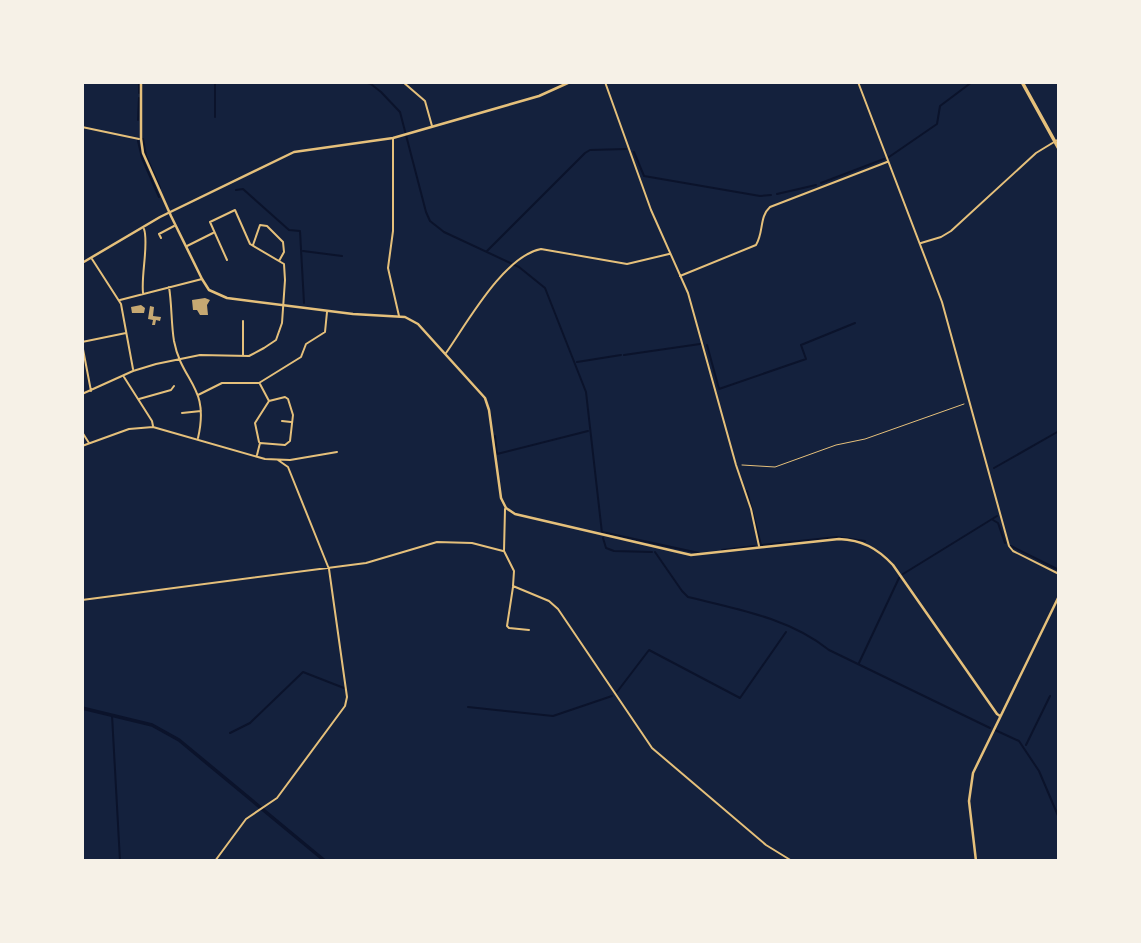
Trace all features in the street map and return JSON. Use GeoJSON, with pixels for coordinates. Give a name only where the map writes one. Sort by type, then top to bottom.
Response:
{"type":"FeatureCollection","features":[{"type":"Feature","properties":{"kind":"main road"},"geometry":{"type":"LineString","coordinates":[[1022,82],[1059,149]]}},
{"type":"Feature","properties":{"kind":"street"},"geometry":{"type":"LineString","coordinates":[[141,82],[141,139],[144,157],[175,226],[209,290],[220,296],[327,311],[399,316],[418,324],[488,404],[500,493],[506,508],[514,514],[691,555],[839,539],[857,541],[876,550],[893,565],[1000,716]]}},
{"type":"Feature","properties":{"kind":"street"},"geometry":{"type":"LineString","coordinates":[[403,82],[425,101],[433,127]]}},
{"type":"Feature","properties":{"kind":"street"},"geometry":{"type":"LineString","coordinates":[[82,263],[169,213],[295,152],[393,138],[539,96],[570,82]]}},
{"type":"Feature","properties":{"kind":"street"},"geometry":{"type":"LineString","coordinates":[[605,82],[651,210],[681,276],[699,330],[736,465],[751,509],[759,548]]}},
{"type":"Feature","properties":{"kind":"street"},"geometry":{"type":"LineString","coordinates":[[858,82],[942,302],[1009,546],[1013,551],[1059,574]]}},
{"type":"Feature","properties":{"kind":"street"},"geometry":{"type":"LineString","coordinates":[[82,127],[141,139]]}},
{"type":"Feature","properties":{"kind":"street"},"geometry":{"type":"LineString","coordinates":[[393,138],[393,231],[388,268],[399,316]]}},
{"type":"Feature","properties":{"kind":"street"},"geometry":{"type":"LineString","coordinates":[[920,243],[951,231],[1036,153],[1059,139]]}},
{"type":"Feature","properties":{"kind":"street"},"geometry":{"type":"LineString","coordinates":[[681,276],[756,245],[760,239],[764,215],[771,207],[888,162]]}},
{"type":"Feature","properties":{"kind":"street"},"geometry":{"type":"LineString","coordinates":[[82,394],[133,371],[200,355],[254,354],[276,340],[282,323],[285,266],[253,246],[235,210],[211,220],[210,223],[227,260]]}},
{"type":"Feature","properties":{"kind":"street"},"geometry":{"type":"LineString","coordinates":[[253,246],[260,225],[267,226],[283,242],[284,253],[279,261]]}},
{"type":"Feature","properties":{"kind":"street"},"geometry":{"type":"LineString","coordinates":[[161,238],[159,234],[175,226]]}},
{"type":"Feature","properties":{"kind":"street"},"geometry":{"type":"LineString","coordinates":[[143,227],[146,234],[142,267],[144,294]]}},
{"type":"Feature","properties":{"kind":"street"},"geometry":{"type":"LineString","coordinates":[[186,247],[214,233]]}},
{"type":"Feature","properties":{"kind":"street"},"geometry":{"type":"LineString","coordinates":[[445,354],[500,277],[534,250],[541,248],[627,264],[670,254]]}},
{"type":"Feature","properties":{"kind":"street"},"geometry":{"type":"LineString","coordinates":[[91,258],[119,301],[133,371]]}},
{"type":"Feature","properties":{"kind":"street"},"geometry":{"type":"LineString","coordinates":[[119,301],[201,279]]}},
{"type":"Feature","properties":{"kind":"street"},"geometry":{"type":"LineString","coordinates":[[169,287],[174,342],[198,395],[202,411],[198,439]]}},
{"type":"Feature","properties":{"kind":"street"},"geometry":{"type":"LineString","coordinates":[[198,395],[222,383],[259,383],[301,358],[306,344],[325,332],[327,311]]}},
{"type":"Feature","properties":{"kind":"street"},"geometry":{"type":"LineString","coordinates":[[243,321],[243,356]]}},
{"type":"Feature","properties":{"kind":"street"},"geometry":{"type":"LineString","coordinates":[[91,391],[82,343],[126,333]]}},
{"type":"Feature","properties":{"kind":"street"},"geometry":{"type":"LineString","coordinates":[[123,376],[152,421],[153,427]]}},
{"type":"Feature","properties":{"kind":"street"},"geometry":{"type":"LineString","coordinates":[[259,383],[269,401]]}},
{"type":"Feature","properties":{"kind":"street"},"geometry":{"type":"LineString","coordinates":[[138,399],[171,390],[174,386]]}},
{"type":"Feature","properties":{"kind":"street"},"geometry":{"type":"LineString","coordinates":[[257,457],[260,443],[255,423],[269,401],[287,397],[293,415],[290,441],[285,445],[260,443]]}},
{"type":"Feature","properties":{"kind":"street"},"geometry":{"type":"LineString","coordinates":[[182,413],[202,411]]}},
{"type":"Feature","properties":{"kind":"street"},"geometry":{"type":"LineString","coordinates":[[282,421],[293,422]]}},
{"type":"Feature","properties":{"kind":"street"},"geometry":{"type":"LineString","coordinates":[[82,446],[129,429],[153,427],[257,457],[278,460],[338,452]]}},
{"type":"Feature","properties":{"kind":"street"},"geometry":{"type":"LineString","coordinates":[[82,432],[89,444]]}},
{"type":"Feature","properties":{"kind":"street"},"geometry":{"type":"LineString","coordinates":[[215,861],[246,819],[277,798],[345,706],[347,697],[328,569],[288,467],[278,460]]}},
{"type":"Feature","properties":{"kind":"street"},"geometry":{"type":"LineString","coordinates":[[288,467],[290,460]]}},
{"type":"Feature","properties":{"kind":"street"},"geometry":{"type":"LineString","coordinates":[[506,508],[504,551],[514,571],[506,626],[529,630]]}},
{"type":"Feature","properties":{"kind":"street"},"geometry":{"type":"LineString","coordinates":[[82,600],[366,563],[437,542],[472,543],[504,551]]}},
{"type":"Feature","properties":{"kind":"street"},"geometry":{"type":"LineString","coordinates":[[513,586],[549,601],[563,615],[652,748],[766,845],[792,861]]}},
{"type":"Feature","properties":{"kind":"street"},"geometry":{"type":"LineString","coordinates":[[976,861],[969,809],[970,785],[977,763],[1059,597]]}},
{"type":"Feature","properties":{"kind":"path"},"geometry":{"type":"LineString","coordinates":[[736,465],[775,467],[969,402]]}},
{"type":"Feature","properties":{"kind":"building"},"geometry":{"type":"Polygon","coordinates":[[[192,300],[210,300],[207,305],[208,315],[200,315],[197,310],[193,310],[192,300]]]}},
{"type":"Feature","properties":{"kind":"building"},"geometry":{"type":"Polygon","coordinates":[[[141,305],[145,308],[144,313],[132,313],[131,307],[141,305]]]}},
{"type":"Feature","properties":{"kind":"building"},"geometry":{"type":"Polygon","coordinates":[[[150,306],[154,307],[153,316],[161,317],[160,321],[156,320],[155,325],[152,325],[153,320],[148,319],[150,306]]]}},
{"type":"Feature","properties":{"kind":"waterway"},"geometry":{"type":"LineString","coordinates":[[139,82],[139,93]]}},
{"type":"Feature","properties":{"kind":"waterway"},"geometry":{"type":"LineString","coordinates":[[215,82],[215,117]]}},
{"type":"Feature","properties":{"kind":"waterway"},"geometry":{"type":"LineString","coordinates":[[364,82],[381,92],[400,112],[430,221],[444,232],[519,267],[545,288],[586,392],[602,533]]}},
{"type":"Feature","properties":{"kind":"waterway"},"geometry":{"type":"LineString","coordinates":[[889,157],[937,124],[940,106],[972,82]]}},
{"type":"Feature","properties":{"kind":"waterway"},"geometry":{"type":"LineString","coordinates":[[138,120],[139,98]]}},
{"type":"Feature","properties":{"kind":"waterway"},"geometry":{"type":"LineString","coordinates":[[143,139],[146,156],[160,188]]}},
{"type":"Feature","properties":{"kind":"waterway"},"geometry":{"type":"LineString","coordinates":[[138,141],[142,158],[159,197]]}},
{"type":"Feature","properties":{"kind":"waterway"},"geometry":{"type":"LineString","coordinates":[[487,251],[585,153],[590,150],[626,149]]}},
{"type":"Feature","properties":{"kind":"waterway"},"geometry":{"type":"LineString","coordinates":[[634,152],[644,176],[760,196],[771,195]]}},
{"type":"Feature","properties":{"kind":"waterway"},"geometry":{"type":"LineString","coordinates":[[821,183],[884,159]]}},
{"type":"Feature","properties":{"kind":"waterway"},"geometry":{"type":"LineString","coordinates":[[777,194],[816,185]]}},
{"type":"Feature","properties":{"kind":"waterway"},"geometry":{"type":"LineString","coordinates":[[236,190],[243,189],[289,230],[300,231],[304,303]]}},
{"type":"Feature","properties":{"kind":"waterway"},"geometry":{"type":"LineString","coordinates":[[303,251],[342,256]]}},
{"type":"Feature","properties":{"kind":"waterway"},"geometry":{"type":"LineString","coordinates":[[707,345],[719,389],[806,359],[801,345],[855,323]]}},
{"type":"Feature","properties":{"kind":"waterway"},"geometry":{"type":"LineString","coordinates":[[624,355],[700,344]]}},
{"type":"Feature","properties":{"kind":"waterway"},"geometry":{"type":"LineString","coordinates":[[577,362],[621,355]]}},
{"type":"Feature","properties":{"kind":"waterway"},"geometry":{"type":"LineString","coordinates":[[495,436],[497,454],[588,431]]}},
{"type":"Feature","properties":{"kind":"waterway"},"geometry":{"type":"LineString","coordinates":[[994,468],[1059,431]]}},
{"type":"Feature","properties":{"kind":"waterway"},"geometry":{"type":"LineString","coordinates":[[747,491],[761,545],[837,537],[865,541]]}},
{"type":"Feature","properties":{"kind":"waterway"},"geometry":{"type":"LineString","coordinates":[[903,574],[997,516]]}},
{"type":"Feature","properties":{"kind":"waterway"},"geometry":{"type":"LineString","coordinates":[[993,520],[998,523],[1005,543]]}},
{"type":"Feature","properties":{"kind":"waterway"},"geometry":{"type":"LineString","coordinates":[[602,532],[699,553]]}},
{"type":"Feature","properties":{"kind":"waterway"},"geometry":{"type":"LineString","coordinates":[[603,538],[606,548],[614,551],[652,552]]}},
{"type":"Feature","properties":{"kind":"waterway"},"geometry":{"type":"LineString","coordinates":[[722,550],[755,546]]}},
{"type":"Feature","properties":{"kind":"waterway"},"geometry":{"type":"LineString","coordinates":[[1011,546],[1059,570]]}},
{"type":"Feature","properties":{"kind":"waterway"},"geometry":{"type":"LineString","coordinates":[[655,552],[688,597],[780,622],[829,650],[990,728]]}},
{"type":"Feature","properties":{"kind":"waterway"},"geometry":{"type":"LineString","coordinates":[[859,663],[899,578]]}},
{"type":"Feature","properties":{"kind":"waterway"},"geometry":{"type":"LineString","coordinates":[[617,692],[649,650],[740,698],[786,632]]}},
{"type":"Feature","properties":{"kind":"waterway"},"geometry":{"type":"LineString","coordinates":[[230,733],[250,723],[303,672],[344,688]]}},
{"type":"Feature","properties":{"kind":"waterway"},"geometry":{"type":"LineString","coordinates":[[468,707],[553,716],[612,696]]}},
{"type":"Feature","properties":{"kind":"waterway"},"geometry":{"type":"LineString","coordinates":[[1026,745],[1050,696]]}},
{"type":"Feature","properties":{"kind":"waterway"},"geometry":{"type":"LineString","coordinates":[[82,708],[152,725],[179,740],[325,861]]}},
{"type":"Feature","properties":{"kind":"waterway"},"geometry":{"type":"LineString","coordinates":[[112,715],[120,861]]}},
{"type":"Feature","properties":{"kind":"waterway"},"geometry":{"type":"LineString","coordinates":[[995,730],[1019,741],[1039,771],[1059,818]]}}]}
